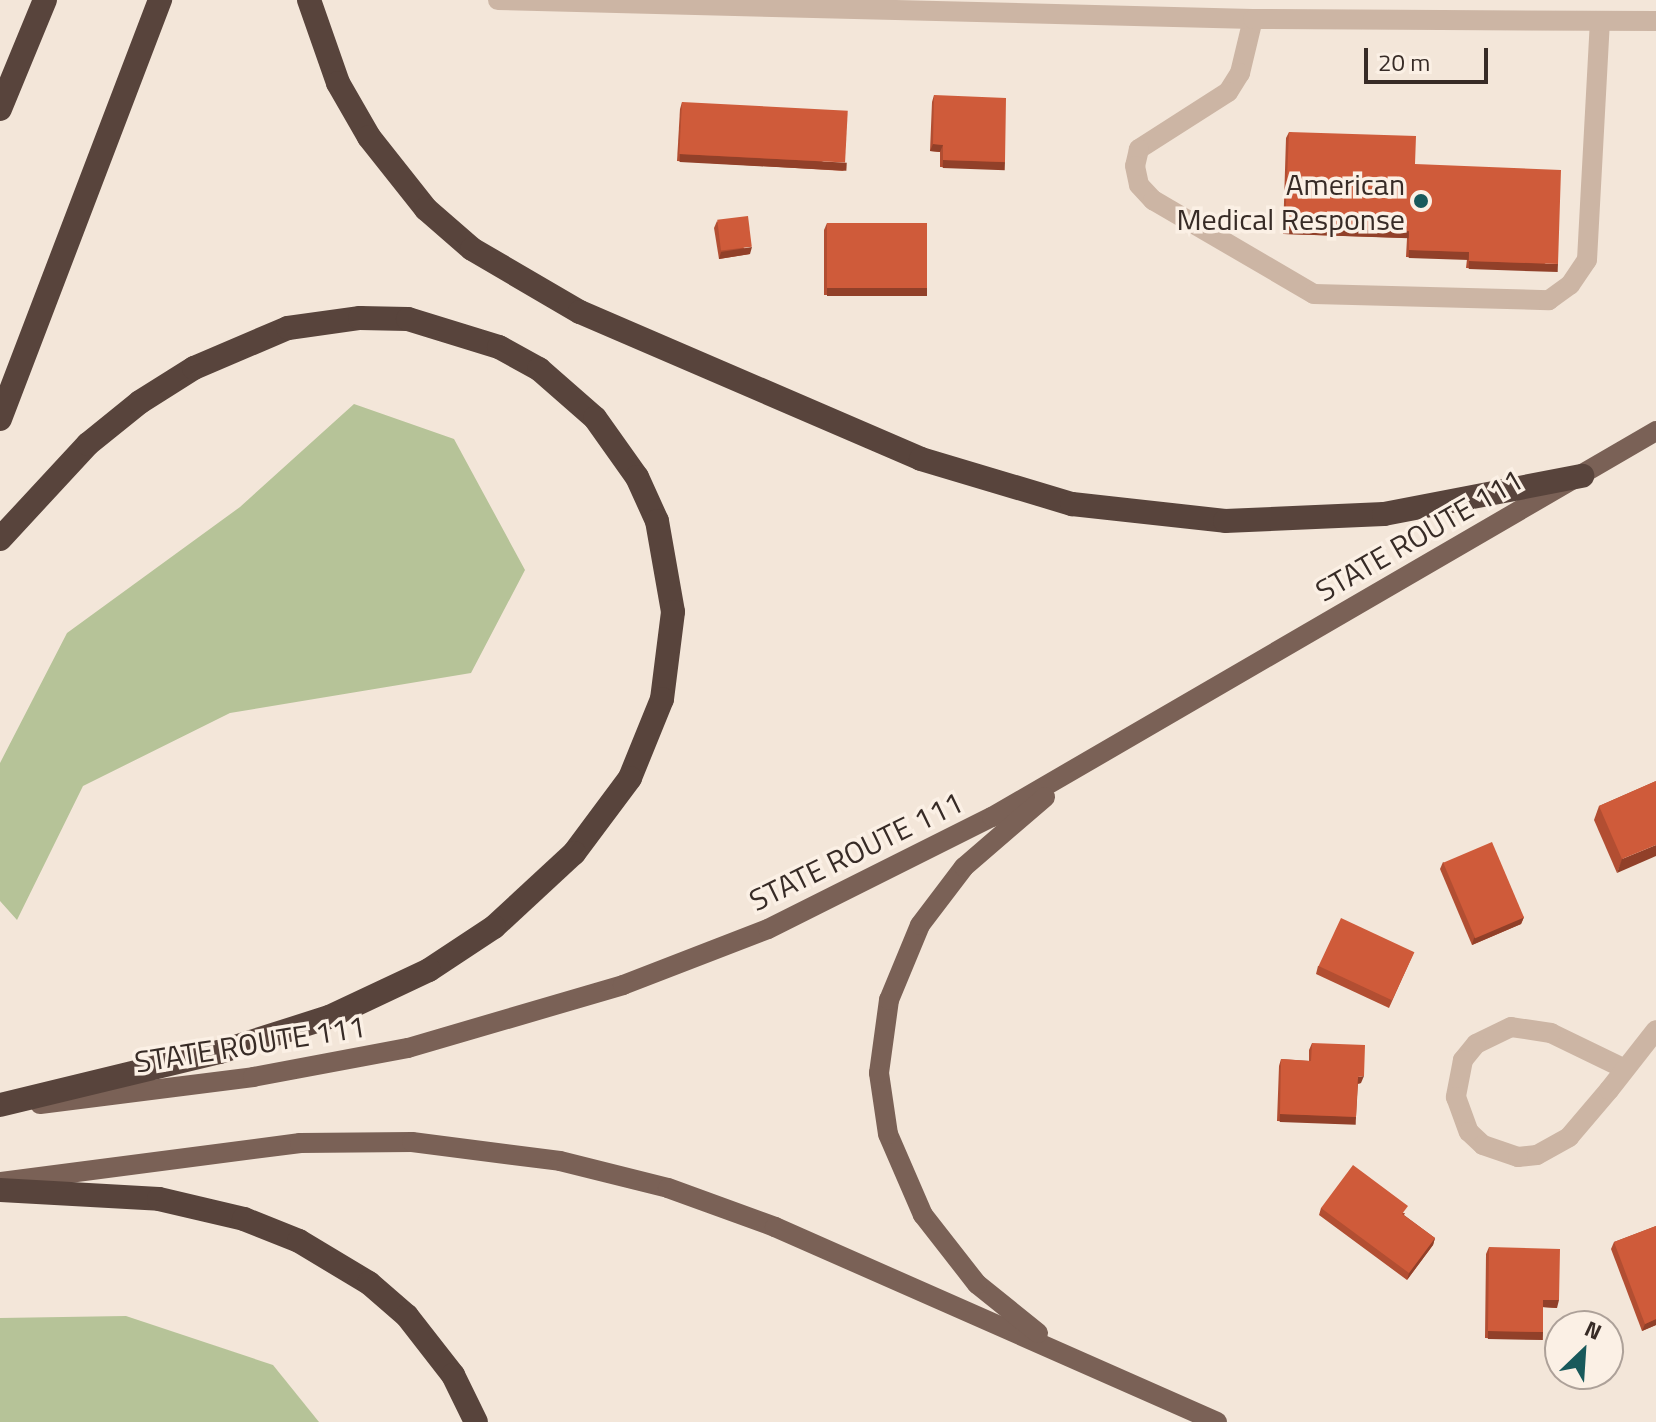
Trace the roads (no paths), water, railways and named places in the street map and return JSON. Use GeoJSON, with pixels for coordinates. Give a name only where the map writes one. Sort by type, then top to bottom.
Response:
{"type":"FeatureCollection","features":[{"type":"Feature","properties":{"kind":"highway"},"geometry":{"type":"LineString","coordinates":[[0,109],[45,0]]}},
{"type":"Feature","properties":{"kind":"highway"},"geometry":{"type":"LineString","coordinates":[[0,419],[160,0]]}},
{"type":"Feature","properties":{"kind":"highway"},"geometry":{"type":"LineString","coordinates":[[309,0],[338,83],[369,137],[426,209],[472,249],[580,312],[921,459],[1072,504],[1225,521],[1384,514],[1582,476]]}},
{"type":"Feature","properties":{"kind":"highway"},"geometry":{"type":"LineString","coordinates":[[0,539],[88,444],[140,402],[194,368],[288,328],[360,318],[408,319],[499,347],[539,369],[595,418],[637,477],[657,521],[673,612],[662,699],[630,778],[574,853],[494,927],[429,970],[329,1017],[219,1052],[0,1107]]}},
{"type":"Feature","properties":{"kind":"highway"},"geometry":{"type":"LineString","coordinates":[[0,1190],[144,1196],[244,1219],[299,1241],[369,1283],[407,1316],[453,1375],[476,1422]]}},
{"type":"Feature","properties":{"kind":"main road","name":"STATE ROUTE 111"},"geometry":{"type":"LineString","coordinates":[[0,1107],[336,1062],[479,1029],[609,990],[768,929],[926,854],[1656,431]]}},
{"type":"Feature","properties":{"kind":"main road"},"geometry":{"type":"LineString","coordinates":[[1088,1365],[995,1300],[933,1231],[902,1176],[888,1134],[880,1054],[902,963],[940,895],[999,835],[1119,742]]}},
{"type":"Feature","properties":{"kind":"main road"},"geometry":{"type":"LineString","coordinates":[[0,1182],[288,1143],[412,1142],[527,1155],[631,1178],[739,1213],[1217,1422]]}},
{"type":"Feature","properties":{"kind":"street"},"geometry":{"type":"LineString","coordinates":[[498,0],[1103,8],[1253,19],[1656,21]]}},
{"type":"Feature","properties":{"kind":"street"},"geometry":{"type":"LineString","coordinates":[[1253,19],[1240,73],[1228,92],[1139,149],[1135,166],[1139,185],[1153,200],[1314,294],[1549,300],[1570,285],[1587,260],[1600,21]]}},
{"type":"Feature","properties":{"kind":"street"},"geometry":{"type":"LineString","coordinates":[[1625,1069],[1551,1033],[1511,1027],[1476,1044],[1463,1060],[1456,1097],[1469,1132],[1483,1145],[1518,1157],[1537,1155],[1569,1137],[1625,1069],[1656,1030]]}},
{"type":"Feature","properties":{"kind":"place","name":"American Medical Response"},"geometry":{"type":"Point","coordinates":[1421,201]}}]}
